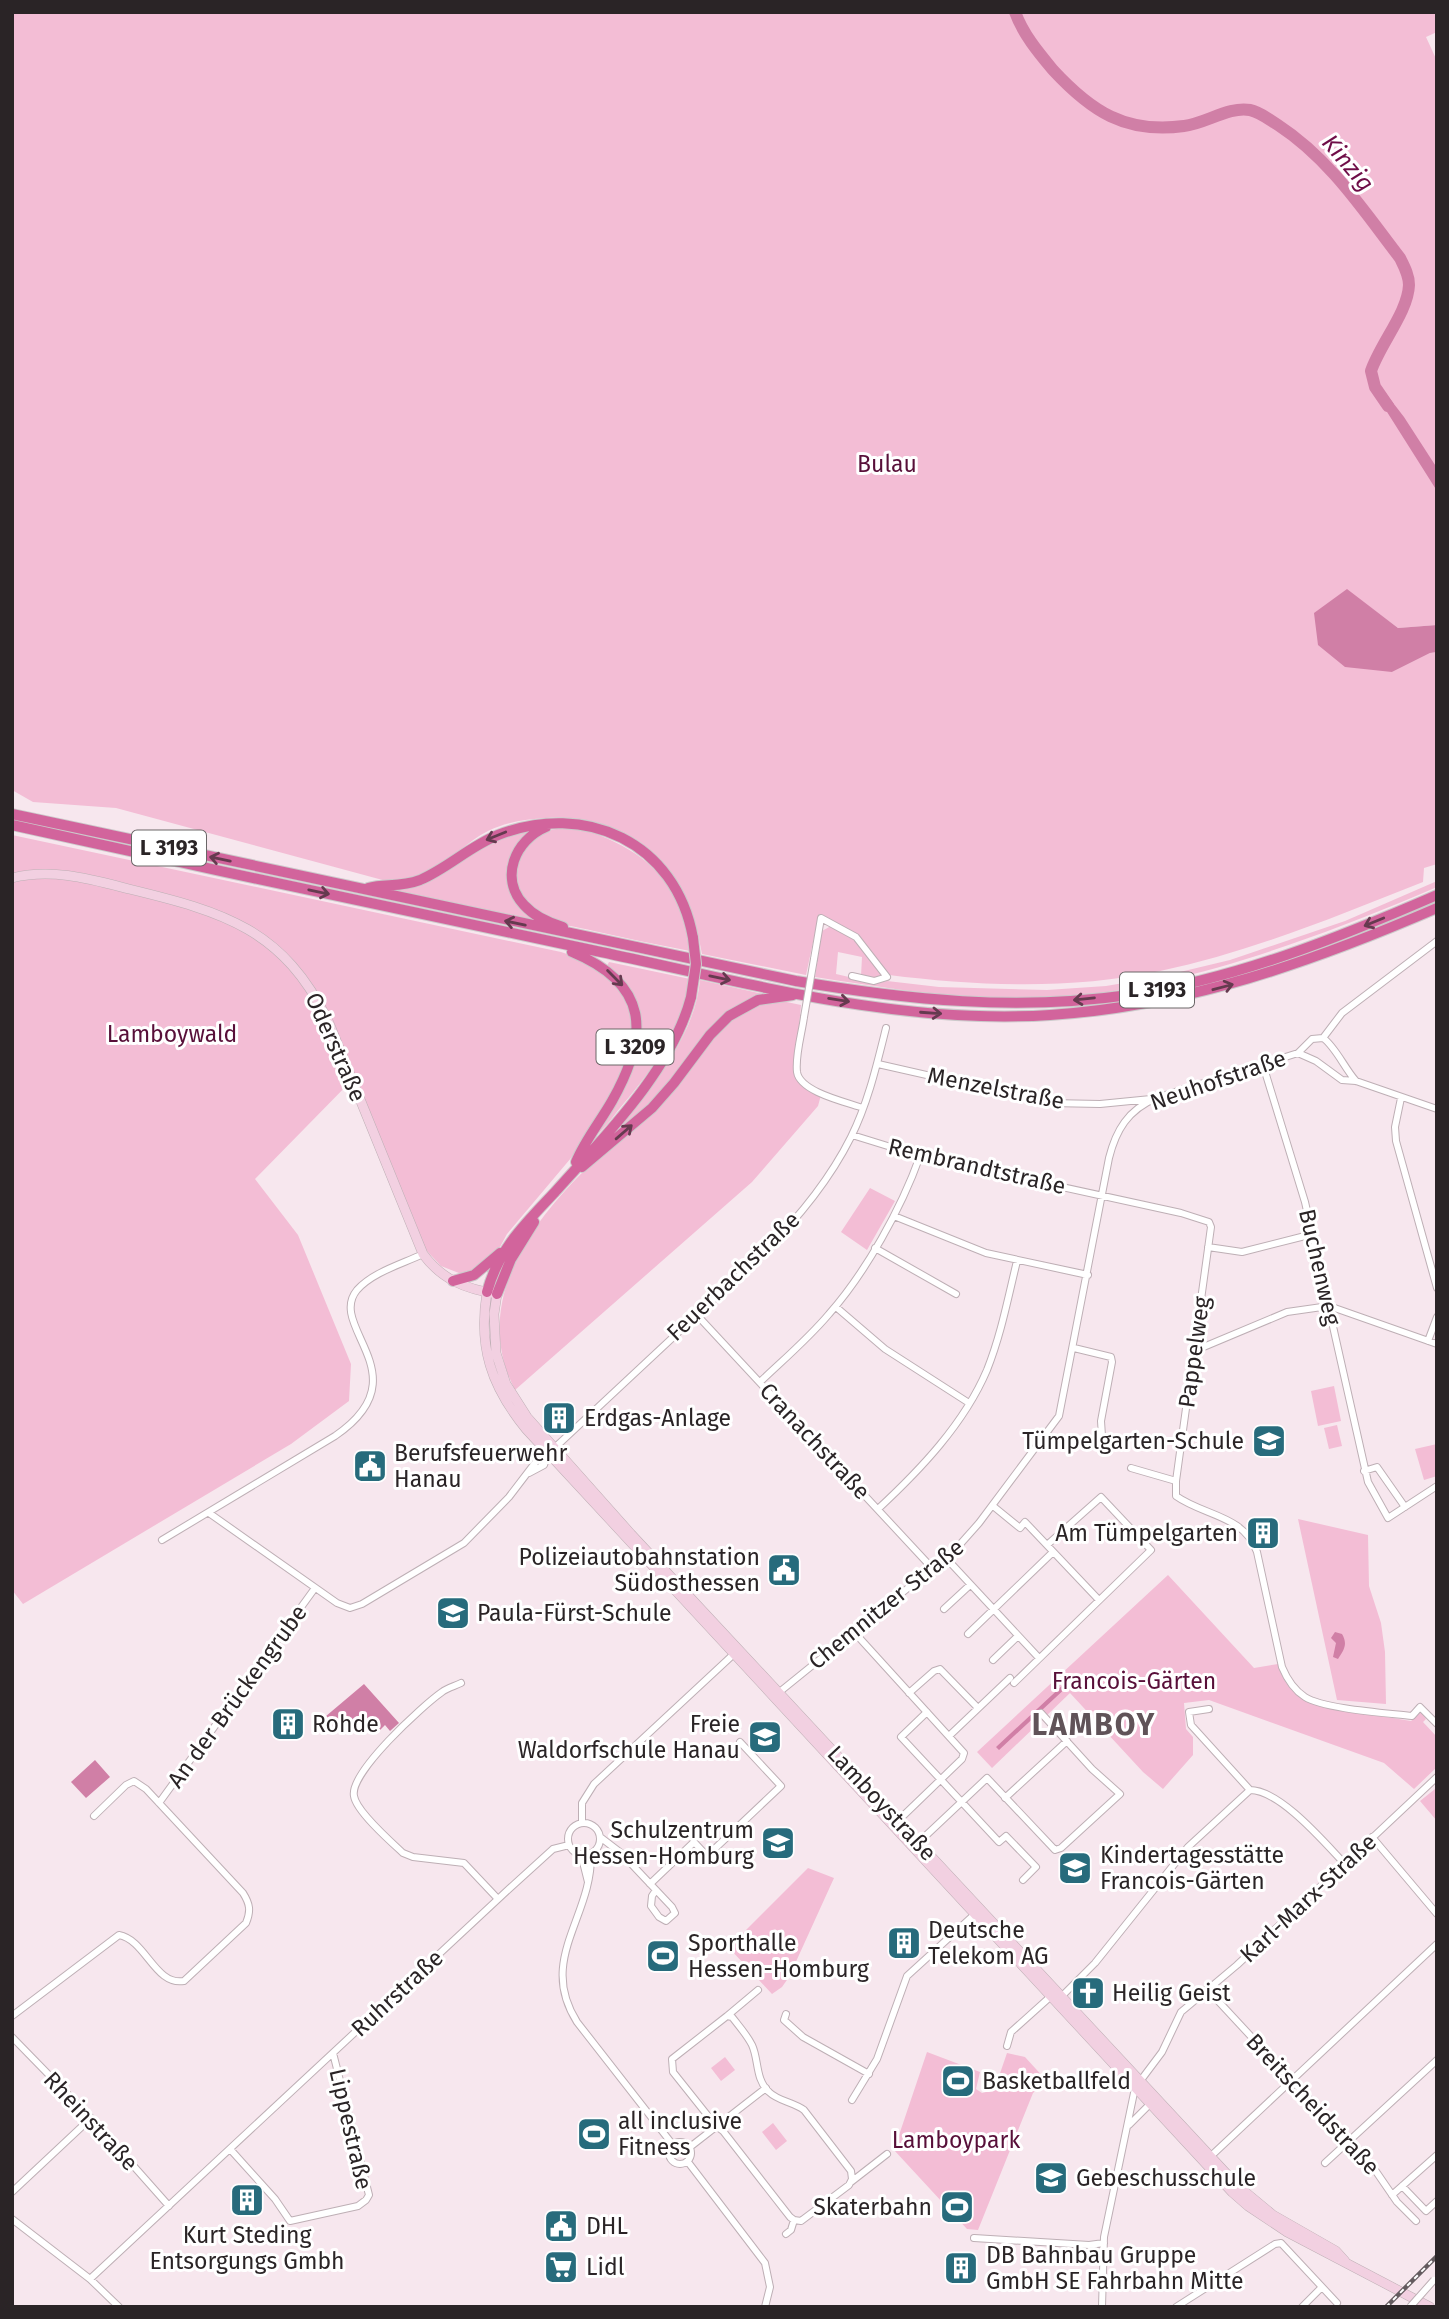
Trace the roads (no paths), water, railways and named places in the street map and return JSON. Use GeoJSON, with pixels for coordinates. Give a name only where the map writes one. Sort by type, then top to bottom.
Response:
{"type":"FeatureCollection","features":[{"type":"Feature","properties":{"kind":"highway"},"geometry":{"type":"LineString","coordinates":[[12,807],[52,824]]}},
{"type":"Feature","properties":{"kind":"highway","name":"L 3193"},"geometry":{"type":"LineString","coordinates":[[12,814],[581,937],[863,993],[944,1002],[1046,1003],[1159,990],[1223,974],[1332,938],[1437,895]]}},
{"type":"Feature","properties":{"kind":"highway"},"geometry":{"type":"LineString","coordinates":[[562,822],[541,830],[520,846],[513,864],[513,883],[521,902],[532,912],[581,937]]}},
{"type":"Feature","properties":{"kind":"highway","name":"L 3209"},"geometry":{"type":"LineString","coordinates":[[362,890],[373,886],[395,887],[412,882],[495,836],[522,828],[562,822],[580,823],[601,828],[623,838],[645,853],[674,885],[689,917],[696,964],[691,997],[678,1036],[662,1063],[571,1174],[526,1221],[505,1250],[495,1268],[492,1293]]}},
{"type":"Feature","properties":{"kind":"highway","name":"L 3193"},"geometry":{"type":"LineString","coordinates":[[15,827],[801,994],[877,1007],[954,1014],[1048,1015],[1132,1006],[1242,981],[1336,949],[1437,908]]}},
{"type":"Feature","properties":{"kind":"highway","name":"L 3209"},"geometry":{"type":"LineString","coordinates":[[557,943],[597,963],[619,981],[634,1007],[637,1027],[632,1056],[625,1074],[612,1101],[581,1150],[571,1174]]}},
{"type":"Feature","properties":{"kind":"highway"},"geometry":{"type":"LineString","coordinates":[[571,1174],[588,1164],[652,1108],[710,1035],[729,1016],[758,1000],[801,994]]}},
{"type":"Feature","properties":{"kind":"highway","name":"L 3209"},"geometry":{"type":"LineString","coordinates":[[492,1293],[542,1206]]}},
{"type":"Feature","properties":{"kind":"highway"},"geometry":{"type":"LineString","coordinates":[[453,1281],[474,1275],[505,1250]]}},
{"type":"Feature","properties":{"kind":"main road","name":"Oderstraße"},"geometry":{"type":"LineString","coordinates":[[12,878],[43,874],[70,876],[210,910],[251,930],[285,957],[313,991],[330,1023],[423,1254],[436,1270],[453,1281],[492,1293]]}},
{"type":"Feature","properties":{"kind":"main road","name":"Lamboystraße"},"geometry":{"type":"LineString","coordinates":[[492,1293],[496,1353],[503,1377],[551,1450],[1056,1998]]}},
{"type":"Feature","properties":{"kind":"main road","name":"Lamboystraße"},"geometry":{"type":"LineString","coordinates":[[916,1845],[975,1914],[1247,2195],[1273,2215],[1335,2250],[1345,2262]]}},
{"type":"Feature","properties":{"kind":"main road","name":"Lamboystraße"},"geometry":{"type":"LineString","coordinates":[[1137,2084],[1150,2104],[1248,2206],[1295,2237],[1430,2307]]}},
{"type":"Feature","properties":{"kind":"street"},"geometry":{"type":"LineString","coordinates":[[852,976],[874,981],[887,977],[856,937],[821,918],[797,1068],[802,1082],[816,1091],[863,1108]]}},
{"type":"Feature","properties":{"kind":"street","name":"Neuhofstraße"},"geometry":{"type":"LineString","coordinates":[[1103,1196],[1111,1150],[1119,1129],[1136,1109],[1156,1098],[1298,1053],[1312,1039],[1322,1038],[1342,1013],[1437,942]]}},
{"type":"Feature","properties":{"kind":"street","name":"Feuerbachstraße"},"geometry":{"type":"LineString","coordinates":[[315,1588],[350,1608],[362,1604],[464,1543],[529,1473],[538,1459],[551,1450],[779,1237],[830,1172],[852,1135],[877,1064],[886,1028]]}},
{"type":"Feature","properties":{"kind":"street"},"geometry":{"type":"LineString","coordinates":[[1322,1038],[1331,1044],[1356,1082]]}},
{"type":"Feature","properties":{"kind":"street"},"geometry":{"type":"LineString","coordinates":[[1298,1053],[1316,1061],[1337,1077],[1437,1109]]}},
{"type":"Feature","properties":{"kind":"street","name":"Menzelstraße"},"geometry":{"type":"LineString","coordinates":[[877,1064],[1050,1102],[1100,1104],[1156,1098]]}},
{"type":"Feature","properties":{"kind":"street","name":"Buchenweg"},"geometry":{"type":"LineString","coordinates":[[1263,1065],[1313,1234],[1364,1471],[1388,1518],[1405,1507]]}},
{"type":"Feature","properties":{"kind":"street"},"geometry":{"type":"LineString","coordinates":[[1401,1098],[1395,1127],[1396,1141],[1437,1288]]}},
{"type":"Feature","properties":{"kind":"street","name":"Rembrandtstraße"},"geometry":{"type":"LineString","coordinates":[[852,1135],[920,1156],[1181,1213],[1210,1224]]}},
{"type":"Feature","properties":{"kind":"street"},"geometry":{"type":"LineString","coordinates":[[760,1382],[836,1307],[894,1216],[920,1156]]}},
{"type":"Feature","properties":{"kind":"street","name":"Chemnitzer Straße"},"geometry":{"type":"LineString","coordinates":[[777,1694],[933,1569],[970,1535],[1056,1421],[1074,1348],[1103,1196]]}},
{"type":"Feature","properties":{"kind":"street"},"geometry":{"type":"LineString","coordinates":[[894,1216],[963,1245],[1017,1261],[1088,1275]]}},
{"type":"Feature","properties":{"kind":"street","name":"Pappelweg"},"geometry":{"type":"LineString","coordinates":[[1175,1485],[1210,1224]]}},
{"type":"Feature","properties":{"kind":"street"},"geometry":{"type":"LineString","coordinates":[[1208,1247],[1242,1252],[1313,1234]]}},
{"type":"Feature","properties":{"kind":"street"},"geometry":{"type":"LineString","coordinates":[[875,1248],[956,1294]]}},
{"type":"Feature","properties":{"kind":"street"},"geometry":{"type":"LineString","coordinates":[[162,1540],[335,1436],[359,1415],[369,1398],[373,1370],[352,1321],[352,1299],[359,1288],[368,1282],[423,1254]]}},
{"type":"Feature","properties":{"kind":"street"},"geometry":{"type":"LineString","coordinates":[[878,1509],[931,1455],[969,1403],[992,1357],[1017,1261]]}},
{"type":"Feature","properties":{"kind":"street"},"geometry":{"type":"LineString","coordinates":[[1194,1352],[1287,1312],[1329,1306],[1437,1344]]}},
{"type":"Feature","properties":{"kind":"street"},"geometry":{"type":"LineString","coordinates":[[836,1307],[885,1349],[969,1403]]}},
{"type":"Feature","properties":{"kind":"street","name":"Cranachstraße"},"geometry":{"type":"LineString","coordinates":[[696,1314],[933,1569]]}},
{"type":"Feature","properties":{"kind":"street"},"geometry":{"type":"LineString","coordinates":[[1428,1341],[1437,1317]]}},
{"type":"Feature","properties":{"kind":"street"},"geometry":{"type":"LineString","coordinates":[[1074,1348],[1111,1357],[1101,1421],[1102,1436]]}},
{"type":"Feature","properties":{"kind":"street"},"geometry":{"type":"LineString","coordinates":[[1364,1471],[1377,1466],[1405,1507],[1437,1486]]}},
{"type":"Feature","properties":{"kind":"street"},"geometry":{"type":"LineString","coordinates":[[1131,1468],[1175,1485],[1176,1496],[1240,1526],[1250,1538],[1257,1552],[1279,1659],[1287,1678],[1304,1697],[1320,1703],[1412,1716],[1420,1707],[1437,1724]]}},
{"type":"Feature","properties":{"kind":"street"},"geometry":{"type":"LineString","coordinates":[[949,1736],[978,1708],[1039,1658],[1151,1550],[1101,1497],[1047,1545]]}},
{"type":"Feature","properties":{"kind":"street"},"geometry":{"type":"LineString","coordinates":[[993,1506],[1020,1528],[1025,1522],[1098,1600]]}},
{"type":"Feature","properties":{"kind":"street"},"geometry":{"type":"LineString","coordinates":[[209,1513],[315,1588]]}},
{"type":"Feature","properties":{"kind":"street"},"geometry":{"type":"LineString","coordinates":[[968,1634],[1053,1552]]}},
{"type":"Feature","properties":{"kind":"street"},"geometry":{"type":"LineString","coordinates":[[946,1558],[1039,1658]]}},
{"type":"Feature","properties":{"kind":"street"},"geometry":{"type":"LineString","coordinates":[[944,1608],[970,1585]]}},
{"type":"Feature","properties":{"kind":"street","name":"An der Brückengrube"},"geometry":{"type":"LineString","coordinates":[[159,1803],[315,1588]]}},
{"type":"Feature","properties":{"kind":"street"},"geometry":{"type":"LineString","coordinates":[[854,1632],[964,1753],[962,1759],[942,1780],[904,1815]]}},
{"type":"Feature","properties":{"kind":"street"},"geometry":{"type":"LineString","coordinates":[[993,1660],[1018,1636]]}},
{"type":"Feature","properties":{"kind":"street"},"geometry":{"type":"LineString","coordinates":[[582,1822],[582,1803],[594,1784],[736,1652]]}},
{"type":"Feature","properties":{"kind":"street"},"geometry":{"type":"LineString","coordinates":[[909,1693],[940,1669],[978,1708]]}},
{"type":"Feature","properties":{"kind":"street"},"geometry":{"type":"LineString","coordinates":[[461,1684],[443,1691],[385,1745],[357,1778],[353,1795],[359,1807],[403,1853],[413,1857],[464,1863],[498,1899]]}},
{"type":"Feature","properties":{"kind":"street"},"geometry":{"type":"LineString","coordinates":[[1209,1709],[1189,1712],[1191,1725],[1250,1790],[1260,1792],[1294,1812],[1344,1863]]}},
{"type":"Feature","properties":{"kind":"street"},"geometry":{"type":"LineString","coordinates":[[927,1712],[901,1737],[999,1842],[1006,1836],[1036,1867],[1023,1880]]}},
{"type":"Feature","properties":{"kind":"street"},"geometry":{"type":"LineString","coordinates":[[916,1845],[987,1778],[1055,1850],[1061,1848],[1120,1794],[1041,1713]]}},
{"type":"Feature","properties":{"kind":"street"},"geometry":{"type":"LineString","coordinates":[[1005,1798],[1067,1741]]}},
{"type":"Feature","properties":{"kind":"street"},"geometry":{"type":"LineString","coordinates":[[650,1884],[694,1842],[707,1856],[781,1786],[740,1742]]}},
{"type":"Feature","properties":{"kind":"street","name":"Karl-Marx-Straße"},"geometry":{"type":"LineString","coordinates":[[1137,2084],[1162,2052],[1181,2012],[1237,1965],[1437,1777]]}},
{"type":"Feature","properties":{"kind":"street","name":"An der Brückengrube"},"geometry":{"type":"LineString","coordinates":[[12,2016],[119,1935],[132,1940],[166,1977],[177,1982],[184,1981],[242,1928],[250,1915],[249,1902],[243,1893],[146,1789],[134,1781],[94,1815]]}},
{"type":"Feature","properties":{"kind":"street"},"geometry":{"type":"LineString","coordinates":[[1007,2046],[1011,2032],[1056,1998],[1095,1963],[1188,1847],[1250,1790]]}},
{"type":"Feature","properties":{"kind":"street"},"geometry":{"type":"LineString","coordinates":[[600,1838],[591,1853],[576,1853],[569,1845],[569,1833],[574,1826],[582,1822],[593,1826],[600,1838],[621,1853],[656,1890],[674,1910],[672,1917],[666,1921],[650,1906],[656,1890]]}},
{"type":"Feature","properties":{"kind":"street"},"geometry":{"type":"LineString","coordinates":[[1372,1837],[1437,1914]]}},
{"type":"Feature","properties":{"kind":"street","name":"Ruhrstraße"},"geometry":{"type":"LineString","coordinates":[[90,2279],[553,1849],[569,1845]]}},
{"type":"Feature","properties":{"kind":"street"},"geometry":{"type":"LineString","coordinates":[[591,1853],[588,1884],[562,1963],[566,2001],[578,2022],[673,2144]]}},
{"type":"Feature","properties":{"kind":"street"},"geometry":{"type":"LineString","coordinates":[[581,1854],[588,1884]]}},
{"type":"Feature","properties":{"kind":"street"},"geometry":{"type":"LineString","coordinates":[[852,2100],[877,2059],[908,1976],[975,1914]]}},
{"type":"Feature","properties":{"kind":"street"},"geometry":{"type":"LineString","coordinates":[[1211,2156],[1437,1944]]}},
{"type":"Feature","properties":{"kind":"street","name":"Breitscheidstraße"},"geometry":{"type":"LineString","coordinates":[[1207,1989],[1349,2141],[1416,2221]]}},
{"type":"Feature","properties":{"kind":"street"},"geometry":{"type":"LineString","coordinates":[[758,1990],[671,2062],[673,2072],[794,2220]]}},
{"type":"Feature","properties":{"kind":"street"},"geometry":{"type":"LineString","coordinates":[[786,2014],[784,2020],[796,2032],[869,2074]]}},
{"type":"Feature","properties":{"kind":"street"},"geometry":{"type":"LineString","coordinates":[[727,2016],[732,2017],[751,2044],[759,2076],[766,2088],[774,2096],[796,2104],[808,2114],[851,2171],[851,2182]]}},
{"type":"Feature","properties":{"kind":"street","name":"Rheinstraße"},"geometry":{"type":"LineString","coordinates":[[12,2036],[91,2118],[169,2206]]}},
{"type":"Feature","properties":{"kind":"street","name":"Lippestraße"},"geometry":{"type":"LineString","coordinates":[[230,2149],[275,2199],[290,2221],[363,2204],[369,2195],[333,2053]]}},
{"type":"Feature","properties":{"kind":"street"},"geometry":{"type":"LineString","coordinates":[[1325,2164],[1437,2060]]}},
{"type":"Feature","properties":{"kind":"street"},"geometry":{"type":"LineString","coordinates":[[1101,2307],[1104,2243],[1137,2084]]}},
{"type":"Feature","properties":{"kind":"street"},"geometry":{"type":"LineString","coordinates":[[690,2147],[766,2088]]}},
{"type":"Feature","properties":{"kind":"street"},"geometry":{"type":"LineString","coordinates":[[1126,2129],[1150,2104]]}},
{"type":"Feature","properties":{"kind":"street"},"geometry":{"type":"LineString","coordinates":[[12,2192],[91,2118]]}},
{"type":"Feature","properties":{"kind":"street"},"geometry":{"type":"LineString","coordinates":[[684,2142],[690,2147],[692,2155],[688,2162],[677,2164],[671,2160],[669,2154],[673,2144],[684,2142]]}},
{"type":"Feature","properties":{"kind":"street"},"geometry":{"type":"LineString","coordinates":[[794,2220],[805,2219],[887,2154]]}},
{"type":"Feature","properties":{"kind":"street"},"geometry":{"type":"LineString","coordinates":[[1392,2195],[1437,2155]]}},
{"type":"Feature","properties":{"kind":"street"},"geometry":{"type":"LineString","coordinates":[[688,2162],[765,2263],[770,2287],[765,2307]]}},
{"type":"Feature","properties":{"kind":"street"},"geometry":{"type":"LineString","coordinates":[[1402,2186],[1426,2211],[1437,2201]]}},
{"type":"Feature","properties":{"kind":"street"},"geometry":{"type":"LineString","coordinates":[[12,2219],[90,2279],[119,2307]]}},
{"type":"Feature","properties":{"kind":"street"},"geometry":{"type":"LineString","coordinates":[[786,2234],[791,2230],[794,2220]]}},
{"type":"Feature","properties":{"kind":"street"},"geometry":{"type":"LineString","coordinates":[[974,2238],[1090,2245],[1104,2243]]}},
{"type":"Feature","properties":{"kind":"street"},"geometry":{"type":"LineString","coordinates":[[1176,2307],[1278,2243],[1286,2248],[1337,2303]]}},
{"type":"Feature","properties":{"kind":"street"},"geometry":{"type":"LineString","coordinates":[[1410,2307],[1436,2280]]}},
{"type":"Feature","properties":{"kind":"street"},"geometry":{"type":"LineString","coordinates":[[1302,2307],[1322,2287]]}},
{"type":"Feature","properties":{"kind":"waterway","name":"Kinzig"},"geometry":{"type":"LineString","coordinates":[[1015,12],[1036,50],[1053,70],[1081,97],[1111,116],[1127,123],[1163,128],[1192,125],[1225,113],[1250,110],[1265,116],[1297,139],[1330,169],[1400,258],[1408,278],[1404,306],[1371,371],[1375,387],[1388,406]]}},
{"type":"Feature","properties":{"kind":"railway"},"geometry":{"type":"LineString","coordinates":[[1386,2307],[1437,2256]]}},
{"type":"Feature","properties":{"kind":"place","name":"Erdgas-Anlage"},"geometry":{"type":"Point","coordinates":[559,1418]}},
{"type":"Feature","properties":{"kind":"place","name":"Tümpelgarten-Schule"},"geometry":{"type":"Point","coordinates":[1269,1441]}},
{"type":"Feature","properties":{"kind":"place","name":"Berufsfeuerwehr Hanau"},"geometry":{"type":"Point","coordinates":[370,1466]}},
{"type":"Feature","properties":{"kind":"place","name":"Am Tümpelgarten"},"geometry":{"type":"Point","coordinates":[1263,1533]}},
{"type":"Feature","properties":{"kind":"place","name":"Polizeiautobahnstation Südosthessen"},"geometry":{"type":"Point","coordinates":[784,1570]}},
{"type":"Feature","properties":{"kind":"place","name":"Paula-Fürst-Schule"},"geometry":{"type":"Point","coordinates":[453,1613]}},
{"type":"Feature","properties":{"kind":"place","name":"Rohde"},"geometry":{"type":"Point","coordinates":[288,1724]}},
{"type":"Feature","properties":{"kind":"place","name":"Freie Waldorfschule Hanau"},"geometry":{"type":"Point","coordinates":[765,1737]}},
{"type":"Feature","properties":{"kind":"place","name":"Schulzentrum Hessen-Homburg"},"geometry":{"type":"Point","coordinates":[778,1843]}},
{"type":"Feature","properties":{"kind":"place","name":"Kindertagesstätte Francois-Gärten"},"geometry":{"type":"Point","coordinates":[1075,1868]}},
{"type":"Feature","properties":{"kind":"place","name":"Deutsche Telekom AG"},"geometry":{"type":"Point","coordinates":[904,1943]}},
{"type":"Feature","properties":{"kind":"place","name":"Sporthalle Hessen-Homburg"},"geometry":{"type":"Point","coordinates":[663,1956]}},
{"type":"Feature","properties":{"kind":"place","name":"Heilig Geist"},"geometry":{"type":"Point","coordinates":[1088,1993]}},
{"type":"Feature","properties":{"kind":"place","name":"Basketballfeld"},"geometry":{"type":"Point","coordinates":[958,2081]}},
{"type":"Feature","properties":{"kind":"place","name":"all inclusive Fitness"},"geometry":{"type":"Point","coordinates":[594,2134]}},
{"type":"Feature","properties":{"kind":"place","name":"Gebeschusschule"},"geometry":{"type":"Point","coordinates":[1051,2178]}},
{"type":"Feature","properties":{"kind":"place","name":"Kurt Steding Entsorgungs Gmbh"},"geometry":{"type":"Point","coordinates":[247,2200]}},
{"type":"Feature","properties":{"kind":"place","name":"Skaterbahn"},"geometry":{"type":"Point","coordinates":[957,2207]}},
{"type":"Feature","properties":{"kind":"place","name":"DHL"},"geometry":{"type":"Point","coordinates":[561,2226]}},
{"type":"Feature","properties":{"kind":"place","name":"Lidl"},"geometry":{"type":"Point","coordinates":[561,2267]}},
{"type":"Feature","properties":{"kind":"place","name":"DB Bahnbau Gruppe GmbH SE Fahrbahn Mitte"},"geometry":{"type":"Point","coordinates":[961,2268]}},
{"type":"Feature","properties":{"kind":"district","name":"LAMBOY"},"geometry":{"type":"Point","coordinates":[1094,1725]}},
{"type":"Feature","properties":{"kind":"park label","name":"Bulau"},"geometry":{"type":"Point","coordinates":[887,464]}},
{"type":"Feature","properties":{"kind":"park label","name":"Lamboywald"},"geometry":{"type":"Point","coordinates":[172,1034]}},
{"type":"Feature","properties":{"kind":"park label","name":"Francois-Gärten"},"geometry":{"type":"Point","coordinates":[1134,1681]}},
{"type":"Feature","properties":{"kind":"park label","name":"Lamboypark"},"geometry":{"type":"Point","coordinates":[956,2140]}}]}
